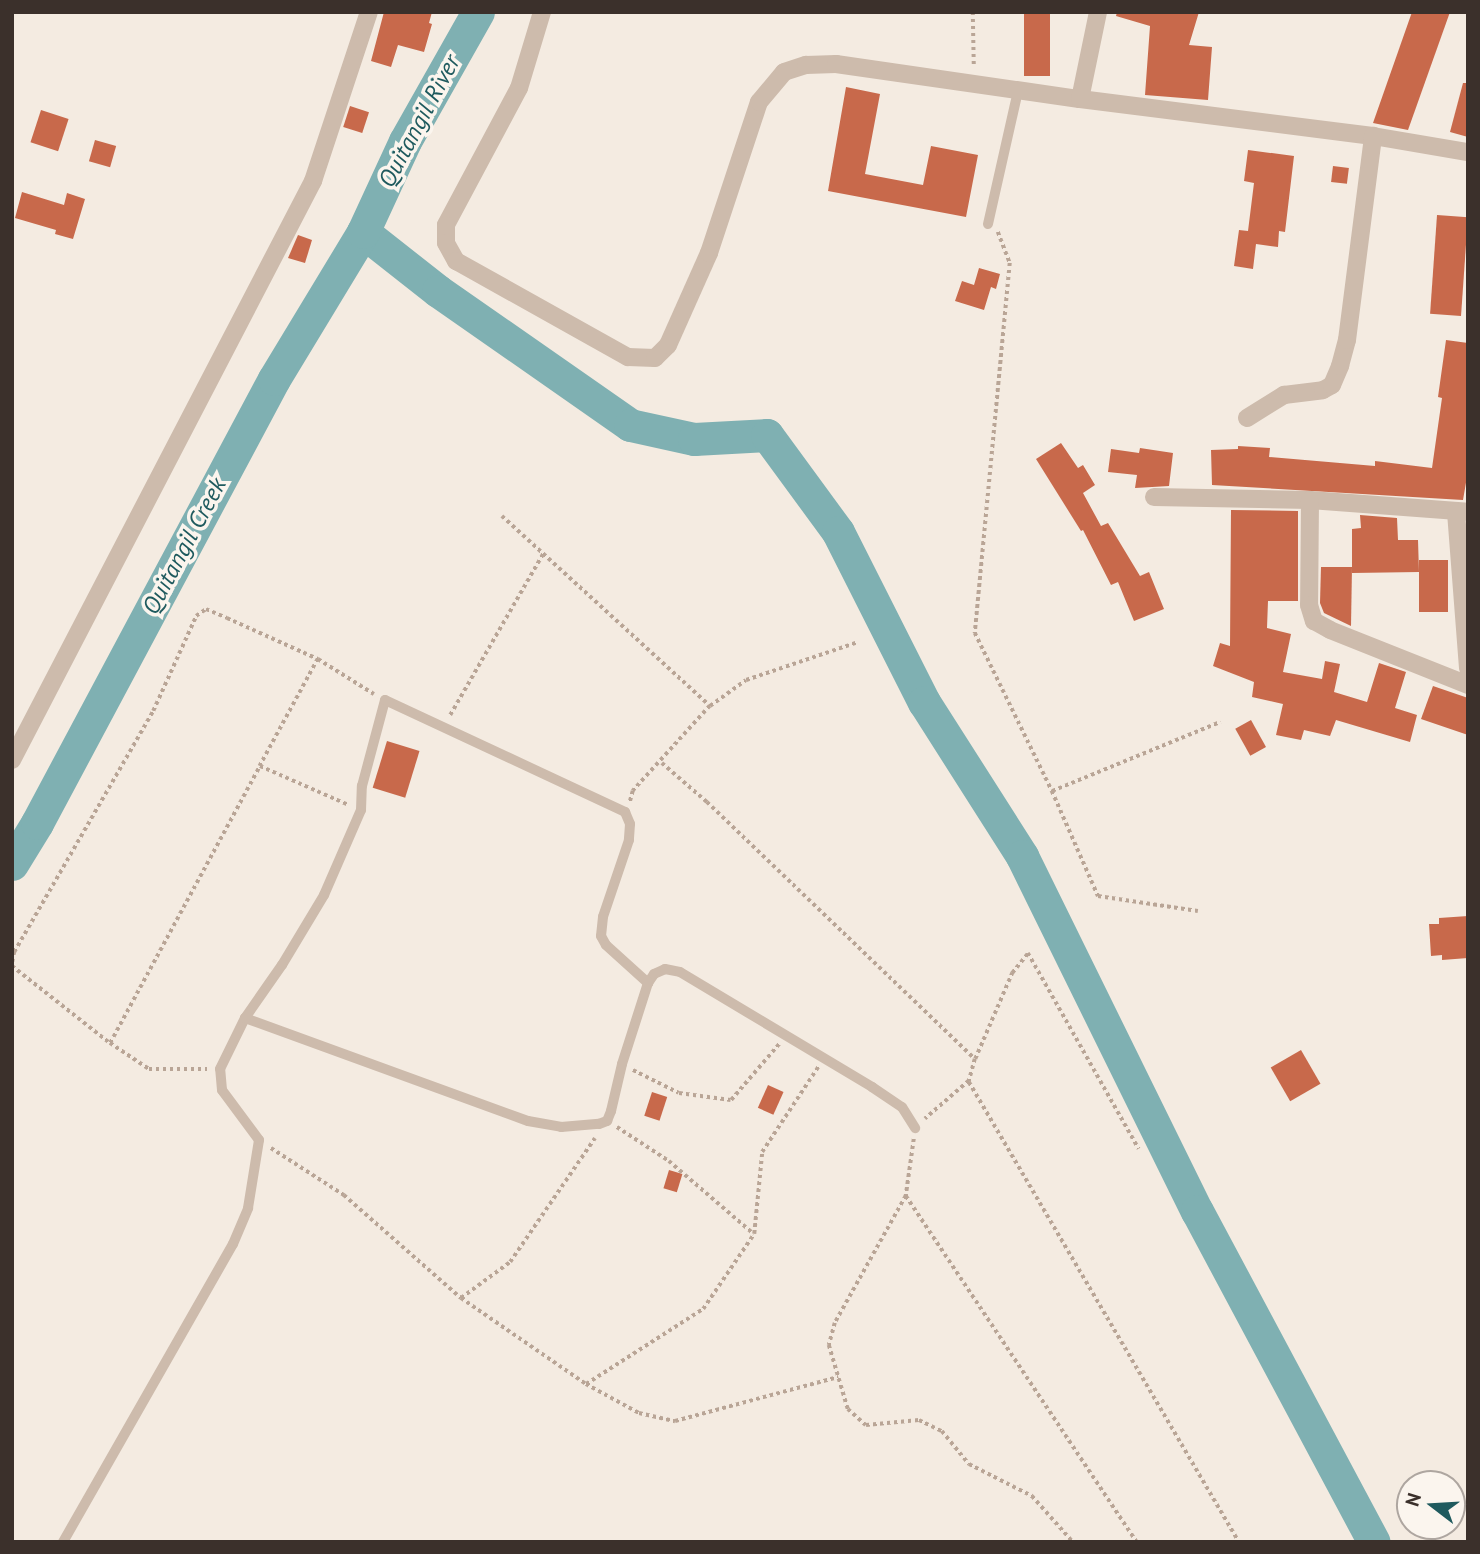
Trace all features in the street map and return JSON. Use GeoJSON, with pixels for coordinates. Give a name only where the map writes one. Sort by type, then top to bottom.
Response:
{"type":"FeatureCollection","features":[{"type":"Feature","properties":{"kind":"street"},"geometry":{"type":"LineString","coordinates":[[12,760],[313,180],[369,12]]}},
{"type":"Feature","properties":{"kind":"street"},"geometry":{"type":"LineString","coordinates":[[542,12],[519,88],[446,225],[446,243],[456,261],[628,357],[655,358],[668,345],[709,253],[759,102],[783,72],[806,65],[836,64],[1080,99],[1373,136],[1468,152]]}},
{"type":"Feature","properties":{"kind":"street"},"geometry":{"type":"LineString","coordinates":[[1080,99],[1098,12]]}},
{"type":"Feature","properties":{"kind":"street"},"geometry":{"type":"LineString","coordinates":[[1247,418],[1283,395],[1323,390],[1332,384],[1348,340],[1373,136]]}},
{"type":"Feature","properties":{"kind":"street"},"geometry":{"type":"LineString","coordinates":[[1154,497],[1310,499],[1462,512],[1468,669]]}},
{"type":"Feature","properties":{"kind":"street"},"geometry":{"type":"LineString","coordinates":[[1310,499],[1309,605],[1314,621],[1330,630],[1468,685]]}},
{"type":"Feature","properties":{"kind":"lane"},"geometry":{"type":"LineString","coordinates":[[988,224],[1018,90]]}},
{"type":"Feature","properties":{"kind":"lane"},"geometry":{"type":"LineString","coordinates":[[63,1542],[233,1244],[248,1208],[259,1140],[222,1090],[220,1069],[245,1018],[282,965],[324,895],[361,810],[362,786],[384,700],[625,812],[629,840],[603,918],[601,936],[606,945],[648,982]]}},
{"type":"Feature","properties":{"kind":"lane"},"geometry":{"type":"LineString","coordinates":[[245,1018],[528,1121],[575,1127],[607,1121],[648,982],[654,974],[665,969],[680,972],[902,1107],[915,1128]]}},
{"type":"Feature","properties":{"kind":"path"},"geometry":{"type":"LineString","coordinates":[[973,12],[974,84]]}},
{"type":"Feature","properties":{"kind":"path"},"geometry":{"type":"LineString","coordinates":[[988,224],[1002,235],[1010,263],[975,633],[1052,791],[1098,896],[1198,911]]}},
{"type":"Feature","properties":{"kind":"path"},"geometry":{"type":"LineString","coordinates":[[502,516],[710,706]]}},
{"type":"Feature","properties":{"kind":"path"},"geometry":{"type":"LineString","coordinates":[[444,726],[543,554]]}},
{"type":"Feature","properties":{"kind":"path"},"geometry":{"type":"LineString","coordinates":[[220,1069],[149,1069],[110,1043],[12,964],[14,952],[153,711],[196,616],[206,609],[318,659],[384,700]]}},
{"type":"Feature","properties":{"kind":"path"},"geometry":{"type":"LineString","coordinates":[[625,812],[634,791],[662,763],[710,706],[746,680],[858,642]]}},
{"type":"Feature","properties":{"kind":"path"},"geometry":{"type":"LineString","coordinates":[[110,1043],[318,659]]}},
{"type":"Feature","properties":{"kind":"path"},"geometry":{"type":"LineString","coordinates":[[1052,791],[1220,722]]}},
{"type":"Feature","properties":{"kind":"path"},"geometry":{"type":"LineString","coordinates":[[662,763],[707,802],[975,1059]]}},
{"type":"Feature","properties":{"kind":"path"},"geometry":{"type":"LineString","coordinates":[[260,765],[361,810]]}},
{"type":"Feature","properties":{"kind":"path"},"geometry":{"type":"LineString","coordinates":[[1073,1542],[1032,1496],[970,1464],[942,1431],[919,1420],[866,1425],[848,1409],[828,1345],[835,1323],[906,1196],[915,1128],[969,1081],[975,1059],[1012,973],[1028,953],[1139,1149]]}},
{"type":"Feature","properties":{"kind":"path"},"geometry":{"type":"LineString","coordinates":[[622,1064],[679,1093],[731,1100],[785,1037]]}},
{"type":"Feature","properties":{"kind":"path"},"geometry":{"type":"LineString","coordinates":[[586,1384],[703,1309],[754,1234],[762,1152],[823,1060]]}},
{"type":"Feature","properties":{"kind":"path"},"geometry":{"type":"LineString","coordinates":[[969,1081],[1239,1542]]}},
{"type":"Feature","properties":{"kind":"path"},"geometry":{"type":"LineString","coordinates":[[461,1298],[510,1262],[607,1121],[669,1161],[754,1234]]}},
{"type":"Feature","properties":{"kind":"path"},"geometry":{"type":"LineString","coordinates":[[259,1140],[344,1195],[461,1298],[586,1384],[639,1413],[675,1421],[838,1377]]}},
{"type":"Feature","properties":{"kind":"path"},"geometry":{"type":"LineString","coordinates":[[906,1196],[1137,1542]]}},
{"type":"Feature","properties":{"kind":"building"},"geometry":{"type":"Polygon","coordinates":[[[384,12],[432,12],[429,23],[432,24],[424,52],[398,45],[391,67],[371,61],[384,12]]]}},
{"type":"Feature","properties":{"kind":"building"},"geometry":{"type":"Polygon","coordinates":[[[1024,12],[1050,12],[1050,76],[1024,76],[1024,12]]]}},
{"type":"Feature","properties":{"kind":"building"},"geometry":{"type":"Polygon","coordinates":[[[1117,12],[1199,12],[1189,45],[1212,47],[1208,100],[1145,95],[1150,26],[1116,16],[1117,12]]]}},
{"type":"Feature","properties":{"kind":"building"},"geometry":{"type":"Polygon","coordinates":[[[1412,12],[1450,12],[1408,130],[1373,123],[1412,12]]]}},
{"type":"Feature","properties":{"kind":"building"},"geometry":{"type":"Polygon","coordinates":[[[1463,83],[1468,83],[1468,137],[1450,132],[1463,83]]]}},
{"type":"Feature","properties":{"kind":"building"},"geometry":{"type":"Polygon","coordinates":[[[846,87],[880,94],[865,174],[923,185],[931,146],[978,155],[966,217],[828,191],[846,87]]]}},
{"type":"Feature","properties":{"kind":"building"},"geometry":{"type":"Polygon","coordinates":[[[350,106],[369,112],[362,133],[343,127],[350,106]]]}},
{"type":"Feature","properties":{"kind":"building"},"geometry":{"type":"Polygon","coordinates":[[[41,110],[69,119],[58,151],[30,142],[41,110]]]}},
{"type":"Feature","properties":{"kind":"building"},"geometry":{"type":"Polygon","coordinates":[[[95,140],[116,146],[110,167],[89,161],[95,140]]]}},
{"type":"Feature","properties":{"kind":"building"},"geometry":{"type":"Polygon","coordinates":[[[1248,150],[1294,156],[1285,232],[1279,231],[1278,247],[1256,244],[1253,269],[1234,266],[1239,230],[1248,231],[1254,183],[1244,181],[1248,150]]]}},
{"type":"Feature","properties":{"kind":"building"},"geometry":{"type":"Polygon","coordinates":[[[1333,166],[1349,168],[1347,184],[1331,182],[1333,166]]]}},
{"type":"Feature","properties":{"kind":"building"},"geometry":{"type":"Polygon","coordinates":[[[22,192],[64,205],[67,193],[85,199],[73,239],[55,234],[56,230],[15,218],[22,192]]]}},
{"type":"Feature","properties":{"kind":"building"},"geometry":{"type":"Polygon","coordinates":[[[1437,215],[1468,217],[1461,316],[1430,314],[1437,215]]]}},
{"type":"Feature","properties":{"kind":"building"},"geometry":{"type":"Polygon","coordinates":[[[298,235],[312,240],[305,263],[288,258],[298,235]]]}},
{"type":"Feature","properties":{"kind":"building"},"geometry":{"type":"Polygon","coordinates":[[[979,268],[1000,274],[996,289],[991,287],[984,310],[955,301],[962,281],[974,285],[979,268]]]}},
{"type":"Feature","properties":{"kind":"building"},"geometry":{"type":"Polygon","coordinates":[[[1446,340],[1468,343],[1468,471],[1463,500],[1212,485],[1211,450],[1238,449],[1238,446],[1270,448],[1269,457],[1375,466],[1375,461],[1432,468],[1442,398],[1438,397],[1446,340]]]}},
{"type":"Feature","properties":{"kind":"building"},"geometry":{"type":"Polygon","coordinates":[[[1061,443],[1078,468],[1083,465],[1095,485],[1083,493],[1101,526],[1108,523],[1140,576],[1149,572],[1164,609],[1134,621],[1118,582],[1111,585],[1083,530],[1081,531],[1036,459],[1061,443]]]}},
{"type":"Feature","properties":{"kind":"building"},"geometry":{"type":"Polygon","coordinates":[[[1140,448],[1173,453],[1169,486],[1135,488],[1137,475],[1108,472],[1111,449],[1139,453],[1140,448]]]}},
{"type":"Feature","properties":{"kind":"building"},"geometry":{"type":"Polygon","coordinates":[[[1231,510],[1298,511],[1298,601],[1268,601],[1267,628],[1291,634],[1283,672],[1322,679],[1325,661],[1340,664],[1334,692],[1367,702],[1379,663],[1406,672],[1395,708],[1417,715],[1410,742],[1336,720],[1330,736],[1304,730],[1301,740],[1276,735],[1283,704],[1252,697],[1254,682],[1213,666],[1220,643],[1230,646],[1231,510]]]}},
{"type":"Feature","properties":{"kind":"building"},"geometry":{"type":"Polygon","coordinates":[[[1360,515],[1397,518],[1398,540],[1418,540],[1419,572],[1352,573],[1352,529],[1361,528],[1360,515]]]}},
{"type":"Feature","properties":{"kind":"building"},"geometry":{"type":"Polygon","coordinates":[[[1419,560],[1448,560],[1448,612],[1419,612],[1419,560]]]}},
{"type":"Feature","properties":{"kind":"building"},"geometry":{"type":"Polygon","coordinates":[[[1321,567],[1352,567],[1351,626],[1324,613],[1320,603],[1321,567]]]}},
{"type":"Feature","properties":{"kind":"building"},"geometry":{"type":"Polygon","coordinates":[[[1433,686],[1468,698],[1468,735],[1421,719],[1433,686]]]}},
{"type":"Feature","properties":{"kind":"building"},"geometry":{"type":"Polygon","coordinates":[[[1251,720],[1266,747],[1250,756],[1235,729],[1251,720]]]}},
{"type":"Feature","properties":{"kind":"building"},"geometry":{"type":"Polygon","coordinates":[[[387,741],[420,751],[405,798],[373,788],[387,741]]]}},
{"type":"Feature","properties":{"kind":"building"},"geometry":{"type":"Polygon","coordinates":[[[1468,916],[1468,958],[1442,960],[1442,955],[1431,956],[1429,924],[1439,924],[1439,918],[1468,916]]]}},
{"type":"Feature","properties":{"kind":"building"},"geometry":{"type":"Polygon","coordinates":[[[1301,1050],[1320,1084],[1290,1101],[1271,1068],[1301,1050]]]}},
{"type":"Feature","properties":{"kind":"building"},"geometry":{"type":"Polygon","coordinates":[[[768,1085],[784,1092],[773,1115],[758,1108],[768,1085]]]}},
{"type":"Feature","properties":{"kind":"building"},"geometry":{"type":"Polygon","coordinates":[[[652,1092],[667,1097],[659,1121],[644,1116],[652,1092]]]}},
{"type":"Feature","properties":{"kind":"building"},"geometry":{"type":"Polygon","coordinates":[[[669,1170],[682,1174],[677,1192],[663,1188],[669,1170]]]}},
{"type":"Feature","properties":{"kind":"waterway","name":"Quitangil Creek"},"geometry":{"type":"LineString","coordinates":[[12,864],[37,823],[274,379],[363,232],[405,141],[478,12]]}},
{"type":"Feature","properties":{"kind":"waterway"},"geometry":{"type":"LineString","coordinates":[[363,232],[438,291],[630,425],[694,439],[767,435],[838,532],[924,702],[1022,856],[1197,1211],[1374,1542]]}},
{"type":"Feature","properties":{"kind":"water label","name":"Quitangil River"},"geometry":{"type":"Point","coordinates":[419,121]}}]}
